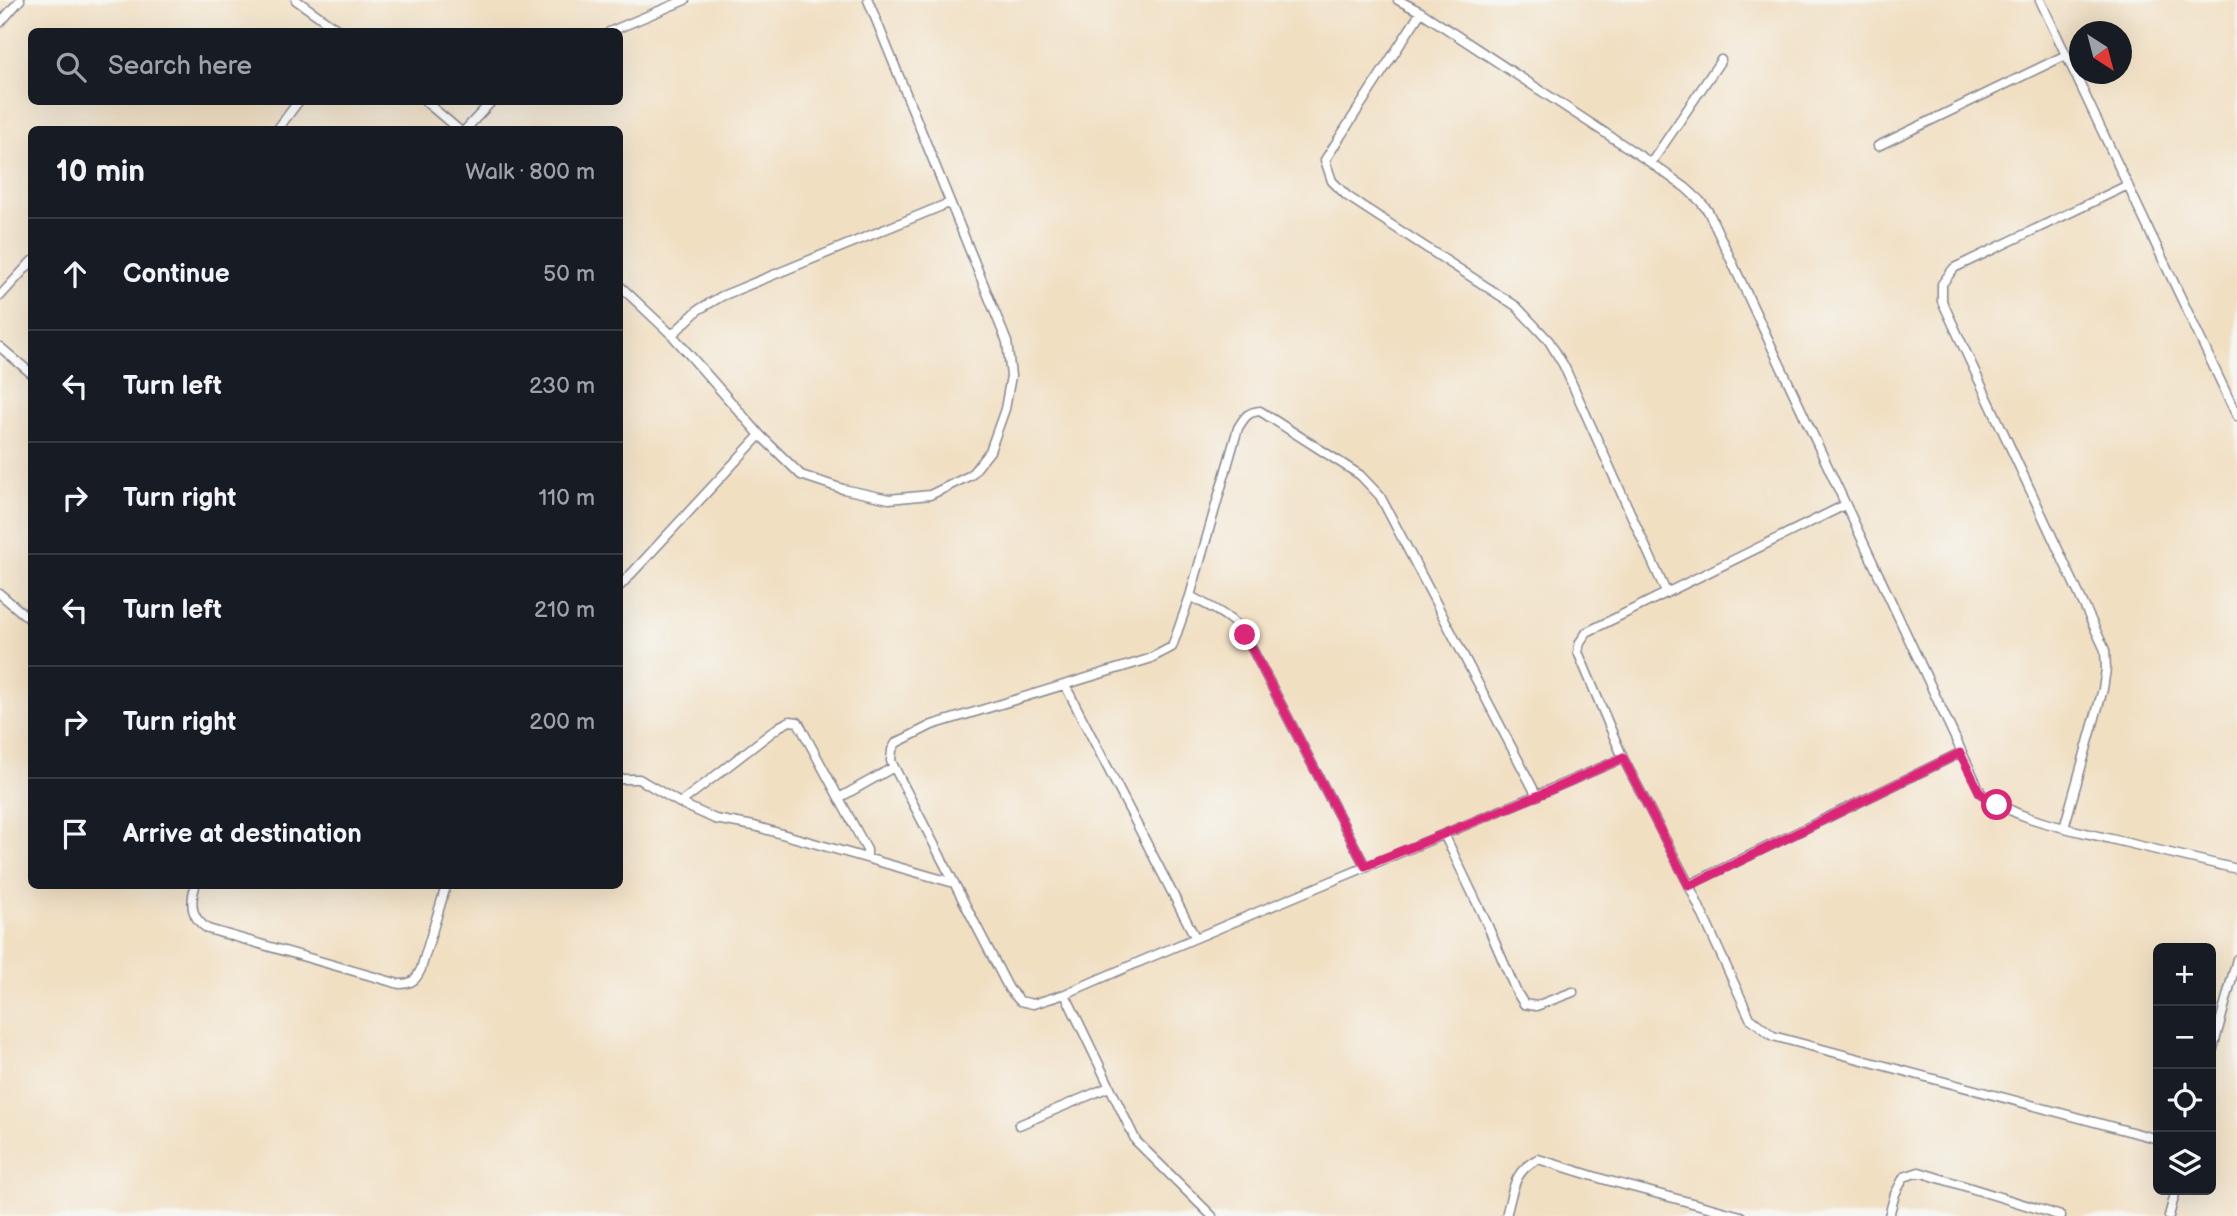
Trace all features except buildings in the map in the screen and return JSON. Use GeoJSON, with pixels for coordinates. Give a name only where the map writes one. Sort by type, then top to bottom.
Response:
{"type":"FeatureCollection","features":[{"type":"Feature","properties":{"kind":"street"},"geometry":{"type":"LineString","coordinates":[[0,23],[20,0]]}},
{"type":"Feature","properties":{"kind":"street"},"geometry":{"type":"LineString","coordinates":[[296,0],[335,28]]}},
{"type":"Feature","properties":{"kind":"street"},"geometry":{"type":"LineString","coordinates":[[618,28],[685,0]]}},
{"type":"Feature","properties":{"kind":"street"},"geometry":{"type":"LineString","coordinates":[[623,289],[672,335],[760,435],[801,475],[843,489],[889,499],[930,495],[971,475],[990,451],[1005,409],[1011,376],[1007,342],[868,0]]}},
{"type":"Feature","properties":{"kind":"street"},"geometry":{"type":"LineString","coordinates":[[1398,0],[1421,12],[1651,163],[1700,201],[1980,793],[1997,805],[2064,828],[2237,869]]}},
{"type":"Feature","properties":{"kind":"street"},"geometry":{"type":"LineString","coordinates":[[2040,0],[2237,416]]}},
{"type":"Feature","properties":{"kind":"street"},"geometry":{"type":"LineString","coordinates":[[1421,12],[1325,160],[1332,181],[1347,196],[1516,306],[1549,341],[1564,366],[1666,592]]}},
{"type":"Feature","properties":{"kind":"street"},"geometry":{"type":"LineString","coordinates":[[1878,146],[2066,55]]}},
{"type":"Feature","properties":{"kind":"street"},"geometry":{"type":"LineString","coordinates":[[1651,163],[1721,60]]}},
{"type":"Feature","properties":{"kind":"street"},"geometry":{"type":"LineString","coordinates":[[280,126],[296,105]]}},
{"type":"Feature","properties":{"kind":"street"},"geometry":{"type":"LineString","coordinates":[[430,105],[454,126]]}},
{"type":"Feature","properties":{"kind":"street"},"geometry":{"type":"LineString","coordinates":[[469,126],[488,105]]}},
{"type":"Feature","properties":{"kind":"street"},"geometry":{"type":"LineString","coordinates":[[2064,828],[2103,689],[2105,650],[1942,302],[1942,284],[1954,268],[2128,185]]}},
{"type":"Feature","properties":{"kind":"street"},"geometry":{"type":"LineString","coordinates":[[672,335],[698,310],[722,296],[949,203]]}},
{"type":"Feature","properties":{"kind":"street"},"geometry":{"type":"LineString","coordinates":[[0,296],[28,265]]}},
{"type":"Feature","properties":{"kind":"street"},"geometry":{"type":"LineString","coordinates":[[0,347],[28,371]]}},
{"type":"Feature","properties":{"kind":"street"},"geometry":{"type":"LineString","coordinates":[[1537,796],[1380,496],[1360,475],[1260,411],[1251,412],[1244,417],[1238,428],[1190,596],[1172,647],[1149,659],[932,724],[896,743],[891,761],[1009,989],[1020,1001],[1033,1004],[1065,994],[1195,937],[1537,796],[1623,758]]}},
{"type":"Feature","properties":{"kind":"street"},"geometry":{"type":"LineString","coordinates":[[623,583],[760,435]]}},
{"type":"Feature","properties":{"kind":"street"},"geometry":{"type":"LineString","coordinates":[[1845,505],[1587,632],[1580,642],[1578,652],[1623,758],[1689,886],[1751,1018],[1773,1036],[2153,1138]]}},
{"type":"Feature","properties":{"kind":"street"},"geometry":{"type":"LineString","coordinates":[[0,594],[28,618]]}},
{"type":"Feature","properties":{"kind":"street"},"geometry":{"type":"LineString","coordinates":[[1190,596],[1229,618],[1245,635],[1365,866]]}},
{"type":"Feature","properties":{"kind":"street"},"geometry":{"type":"LineString","coordinates":[[1065,685],[1195,937]]}},
{"type":"Feature","properties":{"kind":"street"},"geometry":{"type":"LineString","coordinates":[[680,803],[790,721],[798,722],[867,850],[867,858]]}},
{"type":"Feature","properties":{"kind":"street"},"geometry":{"type":"LineString","coordinates":[[1689,886],[1960,753]]}},
{"type":"Feature","properties":{"kind":"street"},"geometry":{"type":"LineString","coordinates":[[839,798],[894,767]]}},
{"type":"Feature","properties":{"kind":"street"},"geometry":{"type":"LineString","coordinates":[[623,779],[639,779],[680,803],[715,819],[754,826],[954,883]]}},
{"type":"Feature","properties":{"kind":"street"},"geometry":{"type":"LineString","coordinates":[[1444,834],[1524,1004],[1536,1006],[1573,992]]}},
{"type":"Feature","properties":{"kind":"street"},"geometry":{"type":"LineString","coordinates":[[194,889],[190,902],[194,915],[208,929],[399,984],[410,984],[421,969],[445,889]]}},
{"type":"Feature","properties":{"kind":"street"},"geometry":{"type":"LineString","coordinates":[[2216,1037],[2237,959]]}},
{"type":"Feature","properties":{"kind":"street"},"geometry":{"type":"LineString","coordinates":[[1065,994],[1136,1141],[1212,1216]]}},
{"type":"Feature","properties":{"kind":"street"},"geometry":{"type":"LineString","coordinates":[[1019,1125],[1109,1087]]}},
{"type":"Feature","properties":{"kind":"street"},"geometry":{"type":"LineString","coordinates":[[1506,1216],[1519,1174],[1525,1166],[1538,1159],[1741,1216]]}},
{"type":"Feature","properties":{"kind":"street"},"geometry":{"type":"LineString","coordinates":[[1889,1216],[1895,1194],[1904,1177],[1919,1172],[2062,1216]]}},
{"type":"Feature","properties":{"kind":"street"},"geometry":{"type":"LineString","coordinates":[[2169,1216],[2175,1195]]}},
{"type":"Feature","properties":{"kind":"route"},"geometry":{"type":"LineString","coordinates":[[1245,635],[1365,866],[1623,758],[1689,886],[1960,753],[1980,793],[1997,805]]}}]}
